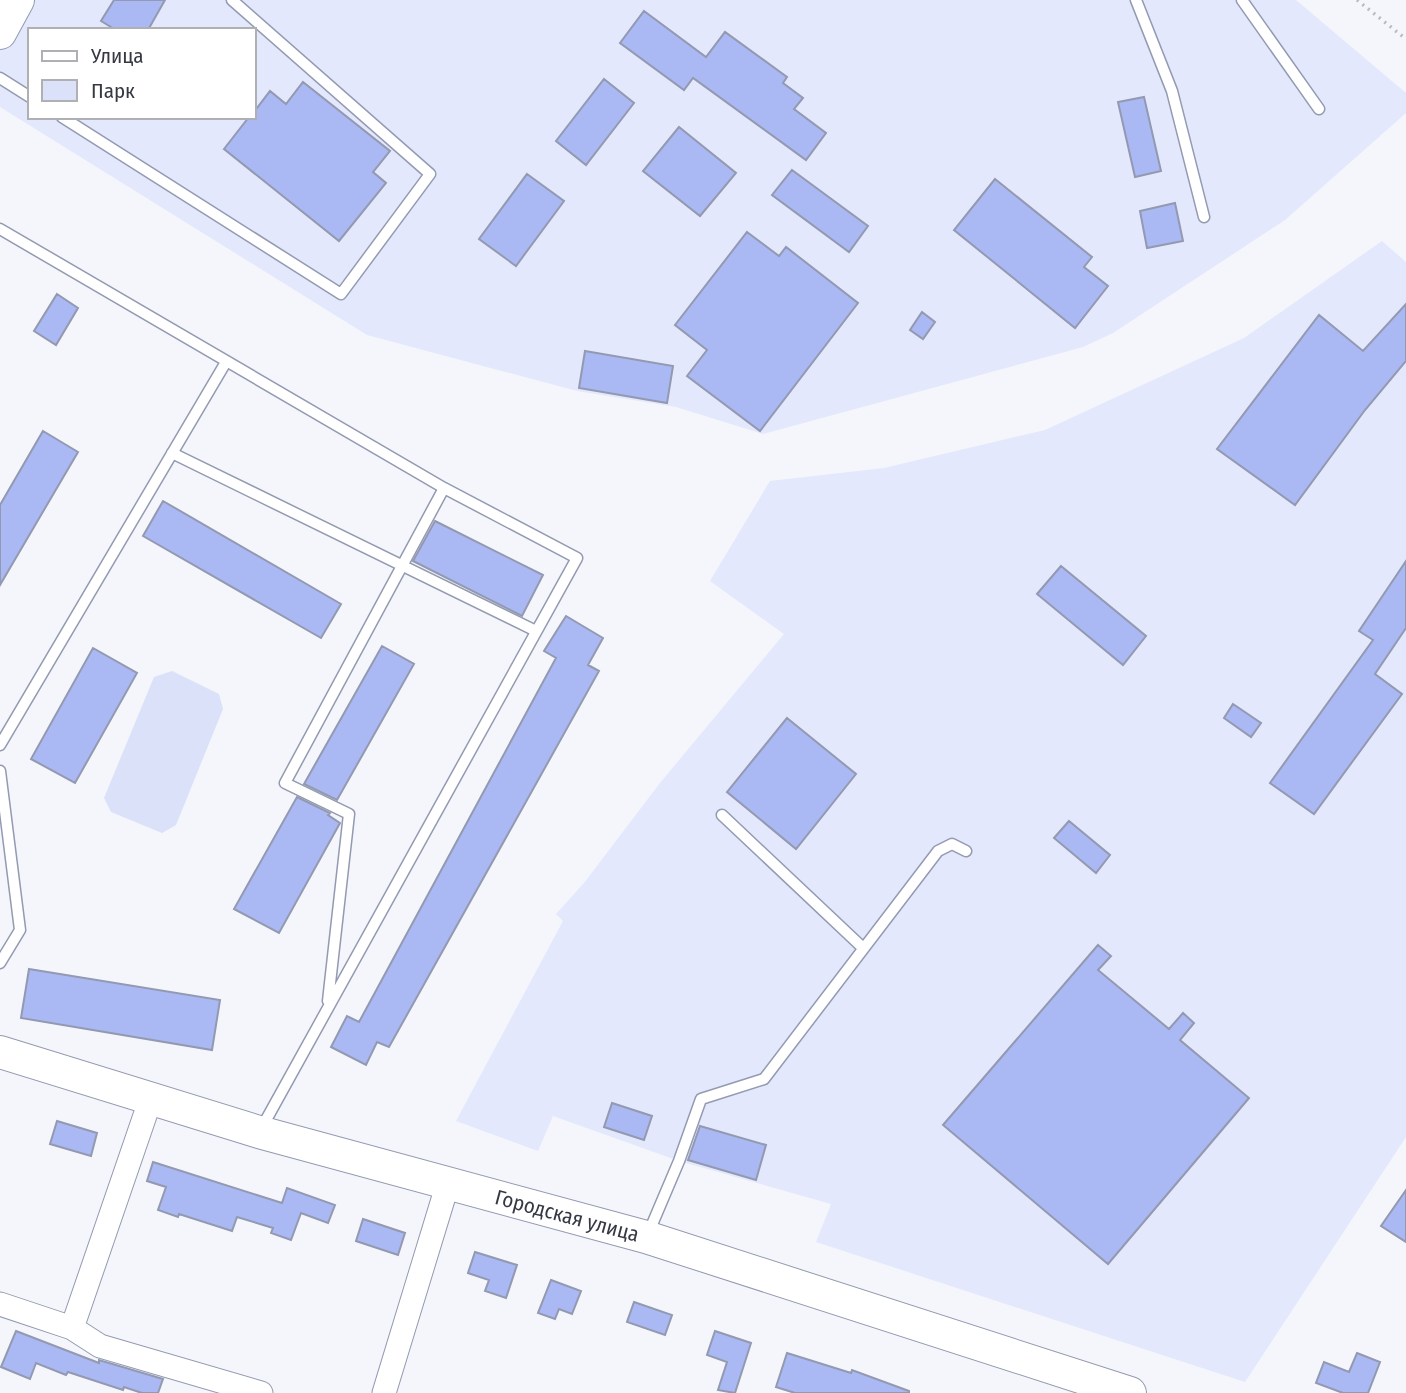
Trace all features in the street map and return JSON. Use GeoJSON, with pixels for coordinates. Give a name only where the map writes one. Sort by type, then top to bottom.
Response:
{"type":"FeatureCollection","features":[{"type":"Feature","properties":{"kind":"street"},"geometry":{"type":"LineString","coordinates":[[0,31],[18,0]]}},
{"type":"Feature","properties":{"kind":"street","name":"Городская улица"},"geometry":{"type":"LineString","coordinates":[[0,1052],[259,1132],[646,1237],[1130,1393]]}},
{"type":"Feature","properties":{"kind":"street"},"geometry":{"type":"LineString","coordinates":[[72,1328],[151,1098]]}},
{"type":"Feature","properties":{"kind":"street"},"geometry":{"type":"LineString","coordinates":[[384,1393],[448,1183]]}},
{"type":"Feature","properties":{"kind":"street"},"geometry":{"type":"LineString","coordinates":[[0,1304],[72,1328],[100,1346],[261,1393]]}},
{"type":"Feature","properties":{"kind":"lane"},"geometry":{"type":"LineString","coordinates":[[65,119],[341,295],[430,174],[248,17],[232,0]]}},
{"type":"Feature","properties":{"kind":"lane"},"geometry":{"type":"LineString","coordinates":[[1136,0],[1172,91],[1204,216]]}},
{"type":"Feature","properties":{"kind":"lane"},"geometry":{"type":"LineString","coordinates":[[1242,0],[1319,109]]}},
{"type":"Feature","properties":{"kind":"lane"},"geometry":{"type":"LineString","coordinates":[[0,78],[28,96]]}},
{"type":"Feature","properties":{"kind":"lane"},"geometry":{"type":"LineString","coordinates":[[0,229],[444,488],[577,558],[259,1132]]}},
{"type":"Feature","properties":{"kind":"lane"},"geometry":{"type":"LineString","coordinates":[[0,745],[226,362]]}},
{"type":"Feature","properties":{"kind":"lane"},"geometry":{"type":"LineString","coordinates":[[172,453],[537,631]]}},
{"type":"Feature","properties":{"kind":"lane"},"geometry":{"type":"LineString","coordinates":[[328,1006],[349,814],[285,783],[444,488]]}},
{"type":"Feature","properties":{"kind":"lane"},"geometry":{"type":"LineString","coordinates":[[0,771],[2,806],[20,930],[0,962]]}},
{"type":"Feature","properties":{"kind":"lane"},"geometry":{"type":"LineString","coordinates":[[722,815],[862,947]]}},
{"type":"Feature","properties":{"kind":"lane"},"geometry":{"type":"LineString","coordinates":[[646,1237],[680,1161],[701,1099],[764,1079],[862,947],[938,851],[952,844],[966,851]]}},
{"type":"Feature","properties":{"kind":"path"},"geometry":{"type":"LineString","coordinates":[[1357,0],[1406,39]]}},
{"type":"Feature","properties":{"kind":"shaded area"},"geometry":{"type":"Polygon","coordinates":[[[0,0],[1296,0],[1406,93],[1406,113],[1285,220],[1113,333],[1083,347],[763,434],[676,407],[577,391],[367,335],[0,107],[0,0]]]}},
{"type":"Feature","properties":{"kind":"shaded area"},"geometry":{"type":"Polygon","coordinates":[[[1382,241],[1406,262],[1406,1137],[1245,1382],[816,1242],[831,1204],[679,1161],[553,1116],[538,1151],[456,1121],[563,921],[556,914],[584,883],[660,783],[784,634],[710,581],[770,481],[884,468],[1045,430],[1244,338],[1382,241]]]}},
{"type":"Feature","properties":{"kind":"green space"},"geometry":{"type":"Polygon","coordinates":[[[172,671],[219,694],[223,709],[176,825],[162,833],[111,812],[104,798],[154,677],[172,671]]]}},
{"type":"Feature","properties":{"kind":"building"},"geometry":{"type":"Polygon","coordinates":[[[114,0],[165,0],[149,28],[113,28],[101,21],[114,0]]]}},
{"type":"Feature","properties":{"kind":"building"},"geometry":{"type":"Polygon","coordinates":[[[644,11],[706,57],[725,32],[787,77],[783,83],[803,98],[794,109],[826,133],[806,160],[693,78],[684,90],[620,43],[644,11]]]}},
{"type":"Feature","properties":{"kind":"building"},"geometry":{"type":"Polygon","coordinates":[[[604,79],[634,103],[586,165],[556,141],[604,79]]]}},
{"type":"Feature","properties":{"kind":"building"},"geometry":{"type":"Polygon","coordinates":[[[303,82],[390,151],[373,172],[386,183],[339,241],[224,149],[247,119],[256,119],[256,109],[270,91],[286,104],[303,82]]]}},
{"type":"Feature","properties":{"kind":"building"},"geometry":{"type":"Polygon","coordinates":[[[1144,97],[1161,171],[1135,177],[1118,102],[1144,97]]]}},
{"type":"Feature","properties":{"kind":"building"},"geometry":{"type":"Polygon","coordinates":[[[679,127],[736,173],[700,216],[643,171],[679,127]]]}},
{"type":"Feature","properties":{"kind":"building"},"geometry":{"type":"Polygon","coordinates":[[[792,170],[868,226],[849,252],[772,195],[792,170]]]}},
{"type":"Feature","properties":{"kind":"building"},"geometry":{"type":"Polygon","coordinates":[[[527,174],[564,201],[516,266],[479,239],[527,174]]]}},
{"type":"Feature","properties":{"kind":"building"},"geometry":{"type":"Polygon","coordinates":[[[995,179],[1092,257],[1084,267],[1108,286],[1075,328],[954,230],[995,179]]]}},
{"type":"Feature","properties":{"kind":"building"},"geometry":{"type":"Polygon","coordinates":[[[1175,203],[1183,241],[1147,248],[1140,211],[1175,203]]]}},
{"type":"Feature","properties":{"kind":"building"},"geometry":{"type":"Polygon","coordinates":[[[747,232],[779,256],[786,247],[858,303],[760,431],[687,376],[707,350],[675,325],[747,232]]]}},
{"type":"Feature","properties":{"kind":"building"},"geometry":{"type":"Polygon","coordinates":[[[57,294],[78,308],[56,345],[34,331],[57,294]]]}},
{"type":"Feature","properties":{"kind":"building"},"geometry":{"type":"Polygon","coordinates":[[[1406,304],[1406,361],[1365,410],[1295,505],[1217,449],[1319,315],[1363,351],[1406,304]]]}},
{"type":"Feature","properties":{"kind":"building"},"geometry":{"type":"Polygon","coordinates":[[[922,312],[935,322],[923,339],[910,330],[922,312]]]}},
{"type":"Feature","properties":{"kind":"building"},"geometry":{"type":"Polygon","coordinates":[[[585,351],[673,366],[667,403],[579,388],[585,351]]]}},
{"type":"Feature","properties":{"kind":"building"},"geometry":{"type":"Polygon","coordinates":[[[43,431],[78,452],[0,585],[0,505],[43,431]]]}},
{"type":"Feature","properties":{"kind":"building"},"geometry":{"type":"Polygon","coordinates":[[[163,501],[341,604],[321,638],[143,536],[163,501]]]}},
{"type":"Feature","properties":{"kind":"building"},"geometry":{"type":"Polygon","coordinates":[[[435,521],[543,575],[522,616],[413,561],[435,521]]]}},
{"type":"Feature","properties":{"kind":"building"},"geometry":{"type":"Polygon","coordinates":[[[1406,561],[1406,628],[1375,674],[1402,694],[1314,814],[1270,783],[1373,640],[1359,631],[1406,561]]]}},
{"type":"Feature","properties":{"kind":"building"},"geometry":{"type":"Polygon","coordinates":[[[1061,566],[1146,636],[1123,665],[1037,594],[1061,566]]]}},
{"type":"Feature","properties":{"kind":"building"},"geometry":{"type":"Polygon","coordinates":[[[566,616],[603,638],[588,665],[599,671],[389,1047],[377,1042],[366,1065],[331,1047],[347,1016],[359,1022],[556,658],[544,651],[566,616]]]}},
{"type":"Feature","properties":{"kind":"building"},"geometry":{"type":"Polygon","coordinates":[[[382,646],[414,664],[337,800],[304,784],[382,646]]]}},
{"type":"Feature","properties":{"kind":"building"},"geometry":{"type":"Polygon","coordinates":[[[93,648],[137,673],[75,783],[31,759],[93,648]]]}},
{"type":"Feature","properties":{"kind":"building"},"geometry":{"type":"Polygon","coordinates":[[[1233,704],[1261,723],[1251,737],[1224,718],[1233,704]]]}},
{"type":"Feature","properties":{"kind":"building"},"geometry":{"type":"Polygon","coordinates":[[[787,718],[856,774],[796,849],[727,792],[787,718]]]}},
{"type":"Feature","properties":{"kind":"building"},"geometry":{"type":"Polygon","coordinates":[[[297,797],[330,813],[328,815],[340,823],[279,933],[234,909],[297,797]]]}},
{"type":"Feature","properties":{"kind":"building"},"geometry":{"type":"Polygon","coordinates":[[[1069,821],[1110,855],[1096,873],[1054,838],[1069,821]]]}},
{"type":"Feature","properties":{"kind":"building"},"geometry":{"type":"Polygon","coordinates":[[[1098,945],[1111,956],[1098,970],[1169,1029],[1183,1013],[1194,1023],[1180,1040],[1249,1098],[1108,1264],[943,1125],[1098,945]]]}},
{"type":"Feature","properties":{"kind":"building"},"geometry":{"type":"Polygon","coordinates":[[[29,969],[220,1000],[212,1050],[21,1018],[29,969]]]}},
{"type":"Feature","properties":{"kind":"building"},"geometry":{"type":"Polygon","coordinates":[[[612,1103],[652,1116],[644,1140],[604,1127],[612,1103]]]}},
{"type":"Feature","properties":{"kind":"building"},"geometry":{"type":"Polygon","coordinates":[[[57,1121],[97,1133],[91,1156],[50,1144],[57,1121]]]}},
{"type":"Feature","properties":{"kind":"building"},"geometry":{"type":"Polygon","coordinates":[[[700,1126],[766,1145],[756,1180],[688,1160],[700,1126]]]}},
{"type":"Feature","properties":{"kind":"building"},"geometry":{"type":"Polygon","coordinates":[[[153,1162],[282,1203],[287,1188],[335,1205],[328,1223],[301,1213],[291,1240],[271,1233],[273,1228],[237,1217],[232,1231],[158,1210],[166,1187],[147,1181],[153,1162]]]}},
{"type":"Feature","properties":{"kind":"building"},"geometry":{"type":"Polygon","coordinates":[[[1406,1190],[1406,1242],[1381,1226],[1406,1190]]]}},
{"type":"Feature","properties":{"kind":"building"},"geometry":{"type":"Polygon","coordinates":[[[363,1219],[405,1233],[398,1255],[356,1241],[363,1219]]]}},
{"type":"Feature","properties":{"kind":"building"},"geometry":{"type":"Polygon","coordinates":[[[475,1252],[517,1265],[506,1298],[485,1291],[489,1280],[468,1273],[475,1252]]]}},
{"type":"Feature","properties":{"kind":"building"},"geometry":{"type":"Polygon","coordinates":[[[551,1280],[581,1291],[572,1314],[559,1309],[555,1319],[538,1313],[551,1280]]]}},
{"type":"Feature","properties":{"kind":"building"},"geometry":{"type":"Polygon","coordinates":[[[634,1302],[672,1315],[665,1335],[627,1322],[634,1302]]]}},
{"type":"Feature","properties":{"kind":"building"},"geometry":{"type":"Polygon","coordinates":[[[16,1331],[99,1363],[99,1360],[163,1379],[158,1393],[142,1393],[124,1387],[123,1390],[68,1372],[66,1375],[36,1363],[30,1379],[1,1367],[16,1331]]]}},
{"type":"Feature","properties":{"kind":"building"},"geometry":{"type":"Polygon","coordinates":[[[715,1331],[751,1343],[735,1393],[718,1390],[727,1362],[707,1355],[715,1331]]]}},
{"type":"Feature","properties":{"kind":"building"},"geometry":{"type":"Polygon","coordinates":[[[787,1353],[851,1373],[852,1370],[909,1393],[795,1393],[776,1387],[787,1353]]]}},
{"type":"Feature","properties":{"kind":"building"},"geometry":{"type":"Polygon","coordinates":[[[1357,1353],[1380,1362],[1368,1393],[1343,1393],[1316,1383],[1324,1362],[1349,1372],[1357,1353]]]}}]}
